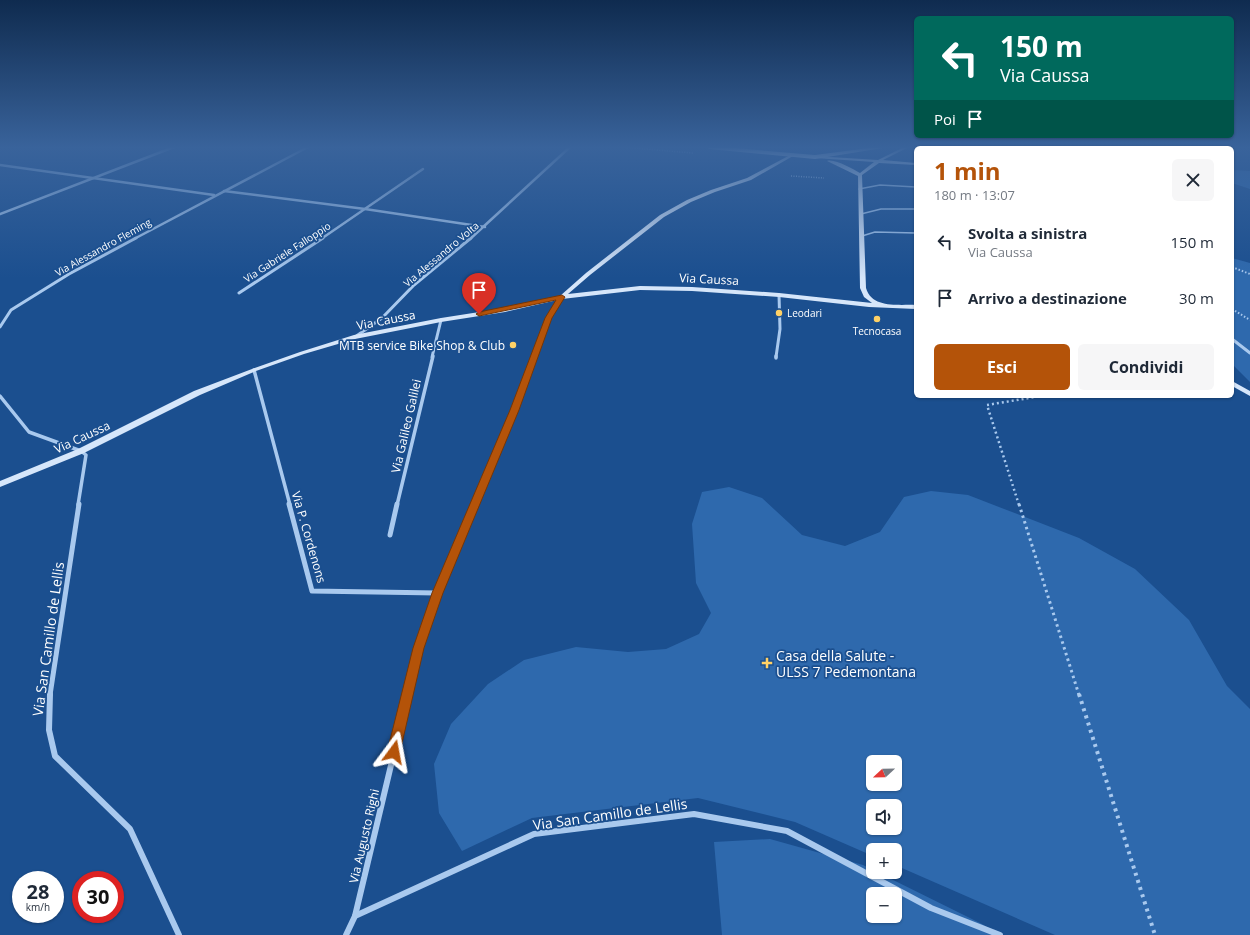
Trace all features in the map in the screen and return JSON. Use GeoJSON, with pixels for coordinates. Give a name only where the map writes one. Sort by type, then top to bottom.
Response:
{"type":"FeatureCollection","features":[{"type":"Feature","properties":{"kind":"street"},"geometry":{"type":"LineString","coordinates":[[0,214],[61,191]]}},
{"type":"Feature","properties":{"kind":"street"},"geometry":{"type":"LineString","coordinates":[[181,191],[215,195]]}},
{"type":"Feature","properties":{"kind":"street"},"geometry":{"type":"LineString","coordinates":[[224,191],[365,209],[485,227]]}},
{"type":"Feature","properties":{"kind":"street","name":"Via Alessandro Fleming"},"geometry":{"type":"LineString","coordinates":[[0,327],[11,310],[69,274],[224,191]]}},
{"type":"Feature","properties":{"kind":"street","name":"Via Gabriele Falloppio"},"geometry":{"type":"LineString","coordinates":[[239,293],[392,191]]}},
{"type":"Feature","properties":{"kind":"street","name":"Via Alessandro Volta"},"geometry":{"type":"LineString","coordinates":[[354,337],[382,318],[414,285],[485,227],[524,191]]}},
{"type":"Feature","properties":{"kind":"street","name":"Via Augusto Righi"},"geometry":{"type":"LineString","coordinates":[[355,916],[419,648],[437,593],[514,410],[548,318],[562,297],[588,274],[662,216],[689,201],[714,191]]}},
{"type":"Feature","properties":{"kind":"street"},"geometry":{"type":"LineString","coordinates":[[859,191],[864,295],[870,300],[881,305]]}},
{"type":"Feature","properties":{"kind":"street","name":"Via Caussa"},"geometry":{"type":"LineString","coordinates":[[0,484],[81,451],[197,393],[254,370],[354,337],[441,320],[505,310],[562,297],[640,288],[692,288],[914,307]]}},
{"type":"Feature","properties":{"kind":"street"},"geometry":{"type":"LineString","coordinates":[[776,358],[780,329],[779,295]]}},
{"type":"Feature","properties":{"kind":"street","name":"Via Galileo Galilei"},"geometry":{"type":"LineString","coordinates":[[390,536],[441,320]]}},
{"type":"Feature","properties":{"kind":"street"},"geometry":{"type":"LineString","coordinates":[[1234,341],[1250,353]]}},
{"type":"Feature","properties":{"kind":"street","name":"Via P. Cordenons"},"geometry":{"type":"LineString","coordinates":[[254,370],[312,591],[437,593]]}},
{"type":"Feature","properties":{"kind":"street"},"geometry":{"type":"LineString","coordinates":[[1234,380],[1249,393]]}},
{"type":"Feature","properties":{"kind":"street"},"geometry":{"type":"LineString","coordinates":[[1234,384],[1249,393]]}},
{"type":"Feature","properties":{"kind":"street"},"geometry":{"type":"LineString","coordinates":[[0,396],[29,432],[81,451]]}},
{"type":"Feature","properties":{"kind":"street","name":"Via San Camillo de Lellis"},"geometry":{"type":"LineString","coordinates":[[81,451],[86,455],[49,702],[49,730],[55,756],[130,829],[178,935]]}},
{"type":"Feature","properties":{"kind":"street","name":"Via San Camillo de Lellis"},"geometry":{"type":"LineString","coordinates":[[355,916],[534,834],[694,814],[787,831],[931,908],[1000,935]]}},
{"type":"Feature","properties":{"kind":"street"},"geometry":{"type":"LineString","coordinates":[[346,935],[355,916]]}},
{"type":"Feature","properties":{"kind":"lane"},"geometry":{"type":"LineString","coordinates":[[861,214],[873,209],[914,209]]}},
{"type":"Feature","properties":{"kind":"lane"},"geometry":{"type":"LineString","coordinates":[[862,236],[875,232],[887,231],[914,233]]}},
{"type":"Feature","properties":{"kind":"path"},"geometry":{"type":"LineString","coordinates":[[1234,268],[1250,274]]}},
{"type":"Feature","properties":{"kind":"path"},"geometry":{"type":"LineString","coordinates":[[1234,309],[1250,320]]}},
{"type":"Feature","properties":{"kind":"path"},"geometry":{"type":"LineString","coordinates":[[1029,398],[987,405],[1155,935]]}},
{"type":"Feature","properties":{"kind":"shaded area"},"geometry":{"type":"Polygon","coordinates":[[[1234,259],[1250,263],[1250,382],[1234,366],[1234,259]]]}},
{"type":"Feature","properties":{"kind":"shaded area"},"geometry":{"type":"Polygon","coordinates":[[[729,487],[762,498],[802,535],[845,546],[880,532],[904,497],[931,491],[968,495],[1079,538],[1135,569],[1189,620],[1227,686],[1250,709],[1250,935],[1055,935],[902,868],[902,843],[866,843],[866,853],[795,822],[698,798],[532,818],[462,851],[439,813],[434,764],[451,724],[488,684],[524,660],[576,647],[628,652],[666,649],[699,634],[711,613],[696,583],[692,524],[702,492],[729,487]]]}},
{"type":"Feature","properties":{"kind":"shaded area"},"geometry":{"type":"Polygon","coordinates":[[[770,839],[863,865],[866,866],[866,879],[891,879],[982,924],[1000,935],[722,935],[714,842],[770,839]]]}},
{"type":"Feature","properties":{"kind":"place","name":"Leodari"},"geometry":{"type":"Point","coordinates":[779,313]}},
{"type":"Feature","properties":{"kind":"place","name":"Tecnocasa"},"geometry":{"type":"Point","coordinates":[877,319]}},
{"type":"Feature","properties":{"kind":"place","name":"MTB service Bike Shop & Club"},"geometry":{"type":"Point","coordinates":[513,345]}},
{"type":"Feature","properties":{"kind":"place","name":"Casa della Salute - ULSS 7 Pedemontana"},"geometry":{"type":"Point","coordinates":[767,663]}},
{"type":"Feature","properties":{"kind":"route"},"geometry":{"type":"LineString","coordinates":[[394,752],[419,648],[437,593],[514,410],[548,318],[562,297],[505,310],[479,314]]}}]}
